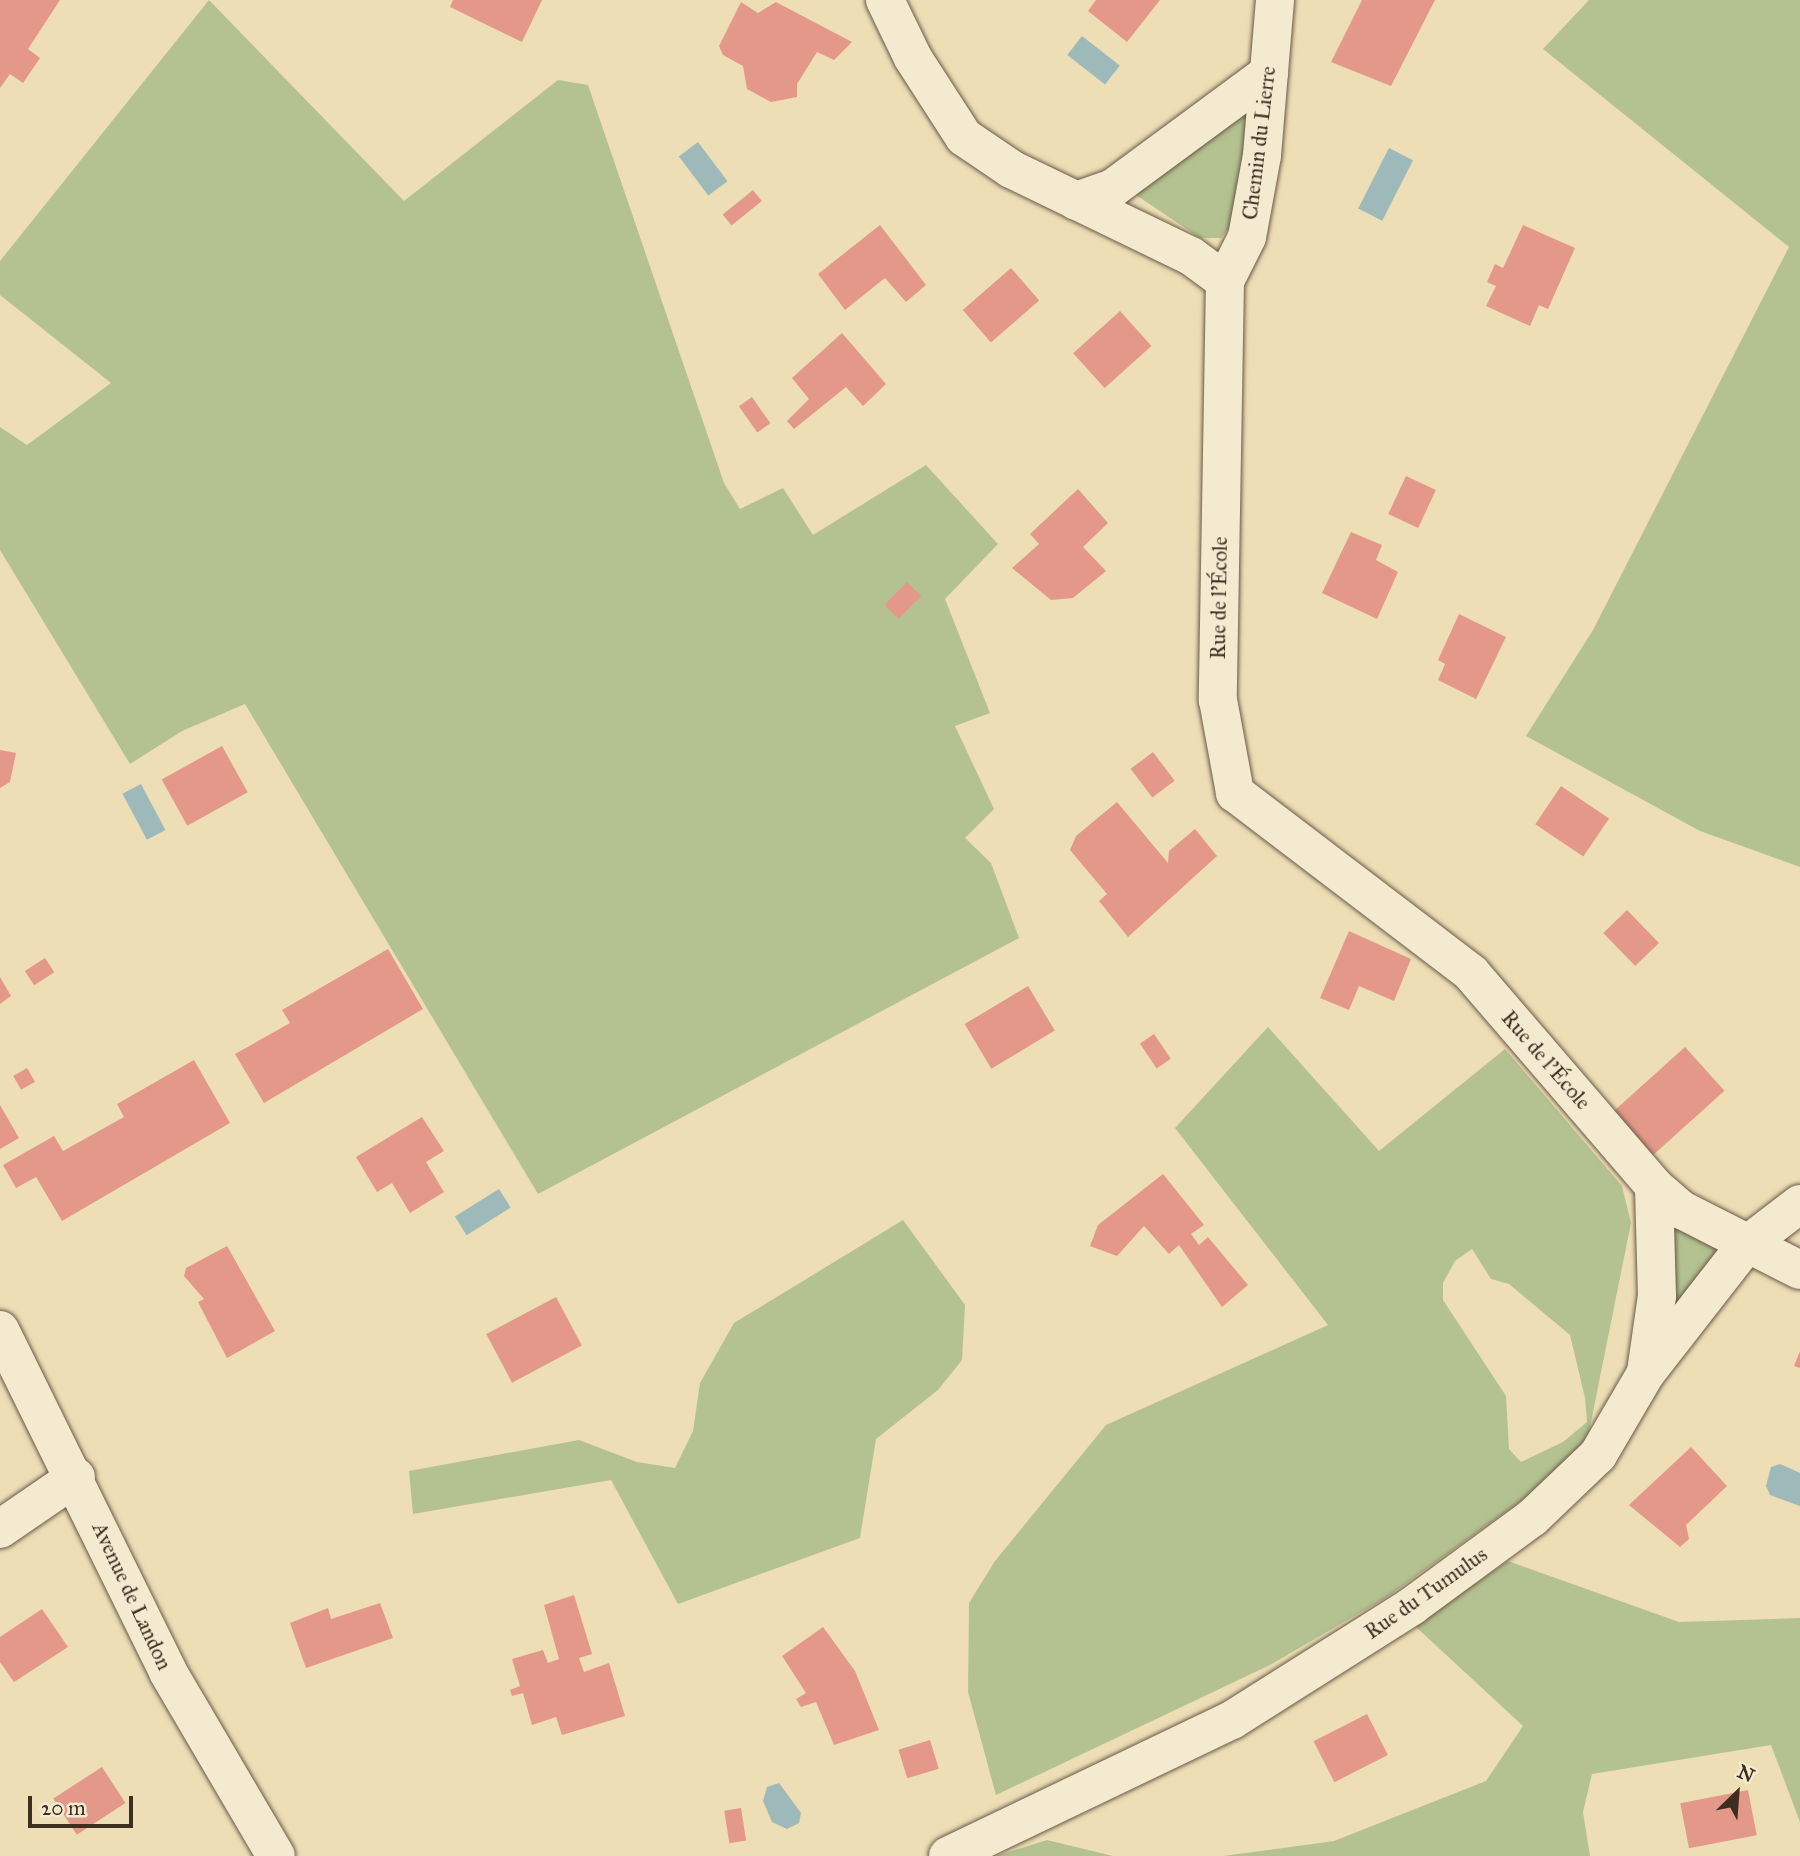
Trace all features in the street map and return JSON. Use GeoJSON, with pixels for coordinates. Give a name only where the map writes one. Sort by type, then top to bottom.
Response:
{"type":"FeatureCollection","features":[{"type":"Feature","properties":{"kind":"street"},"geometry":{"type":"LineString","coordinates":[[885,0],[913,58],[964,137],[1076,201],[1191,256],[1225,281]]}},
{"type":"Feature","properties":{"kind":"street","name":"Chemin du Lierre"},"geometry":{"type":"LineString","coordinates":[[1225,281],[1247,237],[1269,73],[1275,0]]}},
{"type":"Feature","properties":{"kind":"street"},"geometry":{"type":"LineString","coordinates":[[1076,201],[1113,188],[1269,73]]}},
{"type":"Feature","properties":{"kind":"street","name":"Rue de l'École"},"geometry":{"type":"LineString","coordinates":[[1225,281],[1218,700],[1236,793],[1471,973],[1654,1186],[1745,1246],[1800,1270]]}},
{"type":"Feature","properties":{"kind":"street"},"geometry":{"type":"LineString","coordinates":[[1646,1373],[1657,1296],[1654,1186]]}},
{"type":"Feature","properties":{"kind":"street","name":"Rue du Tumulus"},"geometry":{"type":"LineString","coordinates":[[948,1856],[1233,1720],[1412,1606],[1563,1493],[1598,1455],[1646,1373],[1745,1246],[1800,1204]]}},
{"type":"Feature","properties":{"kind":"street","name":"Avenue de Landon"},"geometry":{"type":"LineString","coordinates":[[0,1331],[76,1477],[168,1672],[276,1856]]}},
{"type":"Feature","properties":{"kind":"street"},"geometry":{"type":"LineString","coordinates":[[0,1528],[76,1477]]}},
{"type":"Feature","properties":{"kind":"green space"},"geometry":{"type":"Polygon","coordinates":[[[209,0],[404,201],[558,80],[588,85],[724,483],[740,509],[783,488],[813,535],[926,465],[998,544],[945,599],[990,713],[955,726],[994,809],[965,838],[991,863],[1019,938],[538,1194],[245,704],[182,731],[130,764],[0,550],[0,427],[27,445],[111,383],[0,295],[0,261],[209,0]]]}},
{"type":"Feature","properties":{"kind":"green space"},"geometry":{"type":"Polygon","coordinates":[[[1589,0],[1800,0],[1800,867],[1700,831],[1526,736],[1593,630],[1789,247],[1543,49],[1589,0]]]}},
{"type":"Feature","properties":{"kind":"green space"},"geometry":{"type":"Polygon","coordinates":[[[1245,107],[1253,114],[1233,222],[1221,238],[1200,238],[1133,193],[1245,107]]]}},
{"type":"Feature","properties":{"kind":"green space"},"geometry":{"type":"Polygon","coordinates":[[[1268,1027],[1379,1151],[1505,1049],[1622,1186],[1631,1223],[1587,1442],[1557,1475],[1387,1597],[1270,1665],[996,1795],[968,1692],[969,1603],[995,1561],[1106,1425],[1328,1325],[1175,1128],[1268,1027]],[[1472,1249],[1455,1261],[1443,1283],[1443,1300],[1506,1396],[1509,1449],[1521,1462],[1563,1442],[1587,1422],[1585,1398],[1570,1335],[1509,1284],[1491,1279],[1472,1249]]]}},
{"type":"Feature","properties":{"kind":"green space"},"geometry":{"type":"Polygon","coordinates":[[[1672,1214],[1729,1250],[1667,1321],[1672,1214]]]}},
{"type":"Feature","properties":{"kind":"green space"},"geometry":{"type":"Polygon","coordinates":[[[903,1220],[965,1305],[962,1360],[938,1390],[876,1439],[860,1538],[678,1604],[611,1480],[413,1514],[409,1471],[579,1440],[637,1462],[675,1468],[693,1431],[700,1383],[734,1323],[903,1220]]]}},
{"type":"Feature","properties":{"kind":"green space"},"geometry":{"type":"Polygon","coordinates":[[[1508,1561],[1679,1622],[1800,1618],[1800,1822],[1771,1745],[1592,1774],[1583,1812],[1590,1856],[1223,1856],[1334,1841],[1486,1781],[1523,1726],[1415,1626],[1508,1561]]]}},
{"type":"Feature","properties":{"kind":"green space"},"geometry":{"type":"Polygon","coordinates":[[[1047,1840],[1113,1856],[996,1856],[1047,1840]]]}},
{"type":"Feature","properties":{"kind":"water"},"geometry":{"type":"Polygon","coordinates":[[[1082,36],[1120,66],[1105,84],[1067,55],[1082,36]]]}},
{"type":"Feature","properties":{"kind":"water"},"geometry":{"type":"Polygon","coordinates":[[[698,142],[727,181],[708,196],[679,156],[698,142]]]}},
{"type":"Feature","properties":{"kind":"water"},"geometry":{"type":"Polygon","coordinates":[[[1389,148],[1413,160],[1382,221],[1358,209],[1389,148]]]}},
{"type":"Feature","properties":{"kind":"water"},"geometry":{"type":"Polygon","coordinates":[[[141,784],[165,830],[147,840],[122,794],[141,784]]]}},
{"type":"Feature","properties":{"kind":"water"},"geometry":{"type":"Polygon","coordinates":[[[499,1189],[511,1208],[467,1235],[455,1217],[499,1189]]]}},
{"type":"Feature","properties":{"kind":"water"},"geometry":{"type":"Polygon","coordinates":[[[1780,1464],[1800,1473],[1800,1506],[1770,1495],[1766,1486],[1771,1467],[1780,1464]]]}},
{"type":"Feature","properties":{"kind":"water"},"geometry":{"type":"Polygon","coordinates":[[[779,1783],[801,1813],[799,1823],[787,1829],[772,1822],[763,1801],[767,1787],[779,1783]]]}},
{"type":"Feature","properties":{"kind":"building"},"geometry":{"type":"Polygon","coordinates":[[[0,0],[60,0],[28,49],[40,58],[23,83],[10,74],[0,88],[0,0]]]}},
{"type":"Feature","properties":{"kind":"building"},"geometry":{"type":"Polygon","coordinates":[[[453,0],[542,0],[522,42],[450,7],[453,0]]]}},
{"type":"Feature","properties":{"kind":"building"},"geometry":{"type":"Polygon","coordinates":[[[1096,0],[1160,0],[1127,42],[1088,11],[1096,0]]]}},
{"type":"Feature","properties":{"kind":"building"},"geometry":{"type":"Polygon","coordinates":[[[1362,0],[1435,0],[1391,86],[1331,62],[1362,0]]]}},
{"type":"Feature","properties":{"kind":"building"},"geometry":{"type":"Polygon","coordinates":[[[741,2],[758,13],[776,2],[852,42],[834,60],[817,52],[797,84],[797,97],[771,102],[747,89],[743,66],[723,55],[719,46],[741,2]]]}},
{"type":"Feature","properties":{"kind":"building"},"geometry":{"type":"Polygon","coordinates":[[[753,190],[762,201],[732,225],[723,215],[753,190]]]}},
{"type":"Feature","properties":{"kind":"building"},"geometry":{"type":"Polygon","coordinates":[[[880,225],[926,285],[906,302],[885,278],[845,310],[818,274],[880,225]]]}},
{"type":"Feature","properties":{"kind":"building"},"geometry":{"type":"Polygon","coordinates":[[[1523,225],[1575,248],[1548,309],[1539,305],[1530,326],[1486,306],[1496,286],[1487,282],[1495,264],[1503,268],[1523,225]]]}},
{"type":"Feature","properties":{"kind":"building"},"geometry":{"type":"Polygon","coordinates":[[[1011,268],[1039,300],[991,342],[963,310],[1011,268]]]}},
{"type":"Feature","properties":{"kind":"building"},"geometry":{"type":"Polygon","coordinates":[[[1120,311],[1151,346],[1105,388],[1073,353],[1120,311]]]}},
{"type":"Feature","properties":{"kind":"building"},"geometry":{"type":"Polygon","coordinates":[[[842,333],[886,384],[863,406],[846,387],[794,429],[787,421],[809,399],[792,378],[842,333]]]}},
{"type":"Feature","properties":{"kind":"building"},"geometry":{"type":"Polygon","coordinates":[[[752,397],[770,423],[757,432],[739,406],[752,397]]]}},
{"type":"Feature","properties":{"kind":"building"},"geometry":{"type":"Polygon","coordinates":[[[1406,476],[1436,490],[1418,528],[1388,514],[1406,476]]]}},
{"type":"Feature","properties":{"kind":"building"},"geometry":{"type":"Polygon","coordinates":[[[1078,489],[1108,523],[1083,547],[1106,571],[1073,598],[1051,600],[1012,568],[1039,544],[1030,534],[1078,489]]]}},
{"type":"Feature","properties":{"kind":"building"},"geometry":{"type":"Polygon","coordinates":[[[1351,532],[1382,545],[1376,560],[1398,572],[1377,619],[1322,593],[1351,532]]]}},
{"type":"Feature","properties":{"kind":"building"},"geometry":{"type":"Polygon","coordinates":[[[907,582],[921,596],[899,619],[884,605],[907,582]]]}},
{"type":"Feature","properties":{"kind":"building"},"geometry":{"type":"Polygon","coordinates":[[[1459,614],[1506,637],[1476,699],[1438,680],[1445,664],[1438,660],[1459,614]]]}},
{"type":"Feature","properties":{"kind":"building"},"geometry":{"type":"Polygon","coordinates":[[[222,746],[248,792],[187,826],[162,779],[222,746]]]}},
{"type":"Feature","properties":{"kind":"building"},"geometry":{"type":"Polygon","coordinates":[[[0,750],[16,753],[10,782],[0,788],[0,750]]]}},
{"type":"Feature","properties":{"kind":"building"},"geometry":{"type":"Polygon","coordinates":[[[1153,752],[1175,781],[1152,798],[1131,769],[1153,752]]]}},
{"type":"Feature","properties":{"kind":"building"},"geometry":{"type":"Polygon","coordinates":[[[1561,786],[1609,818],[1583,857],[1535,824],[1561,786]]]}},
{"type":"Feature","properties":{"kind":"building"},"geometry":{"type":"Polygon","coordinates":[[[1117,802],[1168,863],[1169,851],[1195,829],[1217,856],[1128,937],[1099,901],[1107,894],[1070,850],[1076,836],[1117,802]]]}},
{"type":"Feature","properties":{"kind":"building"},"geometry":{"type":"Polygon","coordinates":[[[1627,910],[1659,943],[1635,966],[1603,933],[1627,910]]]}},
{"type":"Feature","properties":{"kind":"building"},"geometry":{"type":"Polygon","coordinates":[[[1349,931],[1411,959],[1394,1001],[1359,986],[1349,1010],[1320,998],[1349,931]]]}},
{"type":"Feature","properties":{"kind":"building"},"geometry":{"type":"Polygon","coordinates":[[[388,949],[423,1009],[264,1103],[235,1054],[290,1023],[282,1010],[388,949]]]}},
{"type":"Feature","properties":{"kind":"building"},"geometry":{"type":"Polygon","coordinates":[[[45,958],[54,972],[34,985],[25,971],[45,958]]]}},
{"type":"Feature","properties":{"kind":"building"},"geometry":{"type":"Polygon","coordinates":[[[0,977],[11,996],[0,1004],[0,977]]]}},
{"type":"Feature","properties":{"kind":"building"},"geometry":{"type":"Polygon","coordinates":[[[1028,986],[1055,1031],[991,1069],[965,1024],[1028,986]]]}},
{"type":"Feature","properties":{"kind":"building"},"geometry":{"type":"Polygon","coordinates":[[[1154,1034],[1171,1059],[1157,1068],[1140,1044],[1154,1034]]]}},
{"type":"Feature","properties":{"kind":"building"},"geometry":{"type":"Polygon","coordinates":[[[1685,1047],[1724,1091],[1653,1155],[1614,1111],[1685,1047]]]}},
{"type":"Feature","properties":{"kind":"building"},"geometry":{"type":"Polygon","coordinates":[[[194,1060],[230,1123],[62,1221],[36,1177],[16,1188],[3,1165],[54,1136],[63,1151],[124,1117],[117,1104],[194,1060]]]}},
{"type":"Feature","properties":{"kind":"building"},"geometry":{"type":"Polygon","coordinates":[[[27,1068],[35,1082],[21,1090],[13,1076],[27,1068]]]}},
{"type":"Feature","properties":{"kind":"building"},"geometry":{"type":"Polygon","coordinates":[[[0,1105],[19,1138],[0,1149],[0,1105]]]}},
{"type":"Feature","properties":{"kind":"building"},"geometry":{"type":"Polygon","coordinates":[[[422,1117],[444,1151],[426,1162],[444,1192],[410,1213],[392,1183],[377,1192],[356,1157],[422,1117]]]}},
{"type":"Feature","properties":{"kind":"building"},"geometry":{"type":"Polygon","coordinates":[[[1163,1174],[1204,1225],[1191,1234],[1199,1245],[1208,1237],[1248,1285],[1222,1307],[1179,1245],[1169,1254],[1144,1226],[1117,1256],[1090,1246],[1098,1225],[1163,1174]]]}},
{"type":"Feature","properties":{"kind":"building"},"geometry":{"type":"Polygon","coordinates":[[[227,1246],[275,1331],[227,1358],[198,1302],[204,1299],[184,1276],[186,1268],[227,1246]]]}},
{"type":"Feature","properties":{"kind":"building"},"geometry":{"type":"Polygon","coordinates":[[[556,1297],[582,1346],[512,1383],[486,1334],[556,1297]]]}},
{"type":"Feature","properties":{"kind":"building"},"geometry":{"type":"Polygon","coordinates":[[[1800,1351],[1800,1368],[1794,1366],[1800,1351]]]}},
{"type":"Feature","properties":{"kind":"building"},"geometry":{"type":"Polygon","coordinates":[[[1691,1447],[1727,1486],[1686,1525],[1689,1539],[1680,1547],[1629,1505],[1691,1447]]]}},
{"type":"Feature","properties":{"kind":"building"},"geometry":{"type":"Polygon","coordinates":[[[574,1595],[592,1654],[579,1658],[584,1672],[609,1663],[625,1716],[562,1735],[556,1717],[532,1725],[523,1693],[512,1696],[510,1690],[520,1686],[512,1659],[543,1650],[548,1663],[559,1659],[544,1605],[574,1595]]]}},
{"type":"Feature","properties":{"kind":"building"},"geometry":{"type":"Polygon","coordinates":[[[380,1603],[393,1638],[306,1668],[290,1623],[328,1608],[331,1619],[380,1603]]]}},
{"type":"Feature","properties":{"kind":"building"},"geometry":{"type":"Polygon","coordinates":[[[42,1609],[68,1647],[14,1682],[0,1662],[0,1637],[42,1609]]]}},
{"type":"Feature","properties":{"kind":"building"},"geometry":{"type":"Polygon","coordinates":[[[823,1627],[855,1671],[879,1730],[834,1745],[816,1702],[801,1707],[796,1699],[806,1693],[782,1656],[823,1627]]]}},
{"type":"Feature","properties":{"kind":"building"},"geometry":{"type":"Polygon","coordinates":[[[1367,1714],[1388,1755],[1334,1782],[1314,1741],[1367,1714]]]}},
{"type":"Feature","properties":{"kind":"building"},"geometry":{"type":"Polygon","coordinates":[[[930,1740],[939,1769],[907,1778],[898,1750],[930,1740]]]}},
{"type":"Feature","properties":{"kind":"building"},"geometry":{"type":"Polygon","coordinates":[[[102,1767],[125,1803],[77,1835],[53,1799],[102,1767]]]}},
{"type":"Feature","properties":{"kind":"building"},"geometry":{"type":"Polygon","coordinates":[[[1748,1790],[1757,1835],[1689,1848],[1680,1803],[1748,1790]]]}},
{"type":"Feature","properties":{"kind":"building"},"geometry":{"type":"Polygon","coordinates":[[[741,1808],[746,1841],[729,1843],[724,1811],[741,1808]]]}}]}
